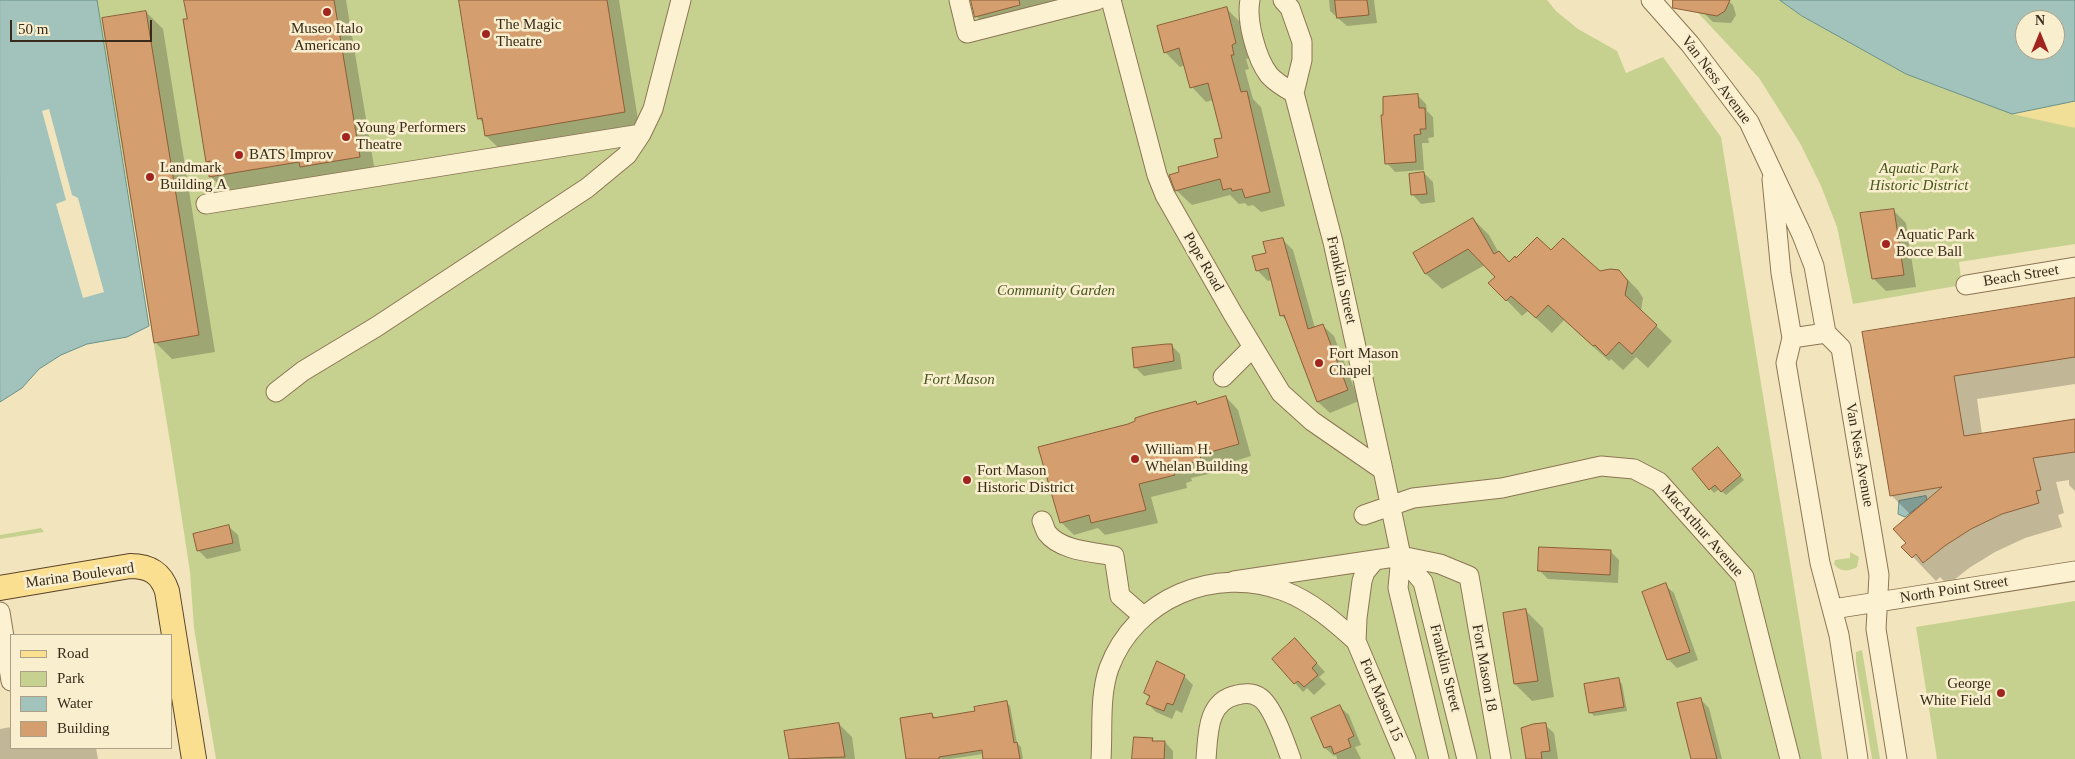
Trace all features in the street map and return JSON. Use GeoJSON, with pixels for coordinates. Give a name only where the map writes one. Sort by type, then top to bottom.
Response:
{"type":"FeatureCollection","features":[{"type":"Feature","properties":{"kind":"main road","name":"Marina Boulevard"},"geometry":{"type":"LineString","coordinates":[[0,588],[130,566],[144,567],[159,575],[167,591],[172,634]]}},
{"type":"Feature","properties":{"kind":"main road","name":"Marina Boulevard"},"geometry":{"type":"LineString","coordinates":[[172,638],[176,675]]}},
{"type":"Feature","properties":{"kind":"main road"},"geometry":{"type":"LineString","coordinates":[[176,675],[194,759]]}},
{"type":"Feature","properties":{"kind":"street"},"geometry":{"type":"LineString","coordinates":[[276,392],[303,371],[368,332],[588,188],[627,154],[641,134],[653,109],[681,0]]}},
{"type":"Feature","properties":{"kind":"street"},"geometry":{"type":"LineString","coordinates":[[959,0],[967,33],[1097,0]]}},
{"type":"Feature","properties":{"kind":"street","name":"Pope Road"},"geometry":{"type":"LineString","coordinates":[[1111,0],[1159,182],[1253,347],[1281,393],[1312,420],[1383,470]]}},
{"type":"Feature","properties":{"kind":"street"},"geometry":{"type":"LineString","coordinates":[[1250,0],[1249,19],[1261,63],[1276,81],[1294,93]]}},
{"type":"Feature","properties":{"kind":"street","name":"Franklin Street"},"geometry":{"type":"LineString","coordinates":[[1284,0],[1290,8],[1302,42],[1302,60],[1294,93],[1333,242],[1402,556],[1398,588],[1439,759]]}},
{"type":"Feature","properties":{"kind":"street","name":"Van Ness Avenue"},"geometry":{"type":"LineString","coordinates":[[1651,0],[1690,44],[1749,122],[1771,166],[1814,266],[1826,333],[1841,348],[1879,575],[1876,630],[1897,759]]}},
{"type":"Feature","properties":{"kind":"street"},"geometry":{"type":"LineString","coordinates":[[206,204],[641,134]]}},
{"type":"Feature","properties":{"kind":"street","name":"Van Ness Avenue"},"geometry":{"type":"LineString","coordinates":[[1771,166],[1780,273],[1792,338],[1786,363],[1820,563],[1839,635],[1858,759]]}},
{"type":"Feature","properties":{"kind":"street","name":"Beach Street"},"geometry":{"type":"LineString","coordinates":[[1966,285],[2075,267]]}},
{"type":"Feature","properties":{"kind":"street"},"geometry":{"type":"LineString","coordinates":[[1792,338],[1826,333]]}},
{"type":"Feature","properties":{"kind":"street"},"geometry":{"type":"LineString","coordinates":[[1223,377],[1253,347]]}},
{"type":"Feature","properties":{"kind":"street","name":"MacArthur Avenue"},"geometry":{"type":"LineString","coordinates":[[1364,515],[1413,498],[1502,488],[1600,466],[1634,469],[1658,482],[1744,576],[1790,759]]}},
{"type":"Feature","properties":{"kind":"street"},"geometry":{"type":"LineString","coordinates":[[1042,521],[1046,532],[1059,542],[1075,549],[1114,556],[1120,596],[1143,616]]}},
{"type":"Feature","properties":{"kind":"street"},"geometry":{"type":"LineString","coordinates":[[1101,759],[1104,688],[1123,640],[1143,616],[1168,599],[1202,586],[1402,556]]}},
{"type":"Feature","properties":{"kind":"street","name":"Franklin Street"},"geometry":{"type":"LineString","coordinates":[[1402,556],[1423,582],[1467,759]]}},
{"type":"Feature","properties":{"kind":"street","name":"Fort Mason 18"},"geometry":{"type":"LineString","coordinates":[[1402,556],[1440,564],[1469,576],[1501,759]]}},
{"type":"Feature","properties":{"kind":"street"},"geometry":{"type":"LineString","coordinates":[[1356,640],[1362,581],[1375,560]]}},
{"type":"Feature","properties":{"kind":"street","name":"North Point Street"},"geometry":{"type":"LineString","coordinates":[[1833,609],[2075,571]]}},
{"type":"Feature","properties":{"kind":"street"},"geometry":{"type":"LineString","coordinates":[[1234,581],[1265,585],[1285,591],[1320,612],[1356,640]]}},
{"type":"Feature","properties":{"kind":"street"},"geometry":{"type":"LineString","coordinates":[[0,612],[10,675]]}},
{"type":"Feature","properties":{"kind":"street","name":"Fort Mason 15"},"geometry":{"type":"LineString","coordinates":[[1356,640],[1406,759]]}},
{"type":"Feature","properties":{"kind":"street"},"geometry":{"type":"LineString","coordinates":[[1206,759],[1209,726],[1215,707],[1228,697],[1245,693],[1260,697],[1272,713],[1292,759]]}},
{"type":"Feature","properties":{"kind":"green space","name":"Fort Mason"},"geometry":{"type":"Polygon","coordinates":[[[97,0],[1547,0],[1556,11],[1578,29],[1617,51],[1626,73],[1663,57],[1721,137],[1822,759],[216,759],[194,628],[190,572],[172,454],[97,0]]]}},
{"type":"Feature","properties":{"kind":"green space","name":"Aquatic Park Historic District"},"geometry":{"type":"Polygon","coordinates":[[[1686,0],[1780,0],[1802,16],[1906,74],[2012,114],[2075,101],[2075,244],[1959,262],[1962,285],[1853,304],[1837,227],[1821,186],[1800,143],[1759,78],[1686,0]]]}},
{"type":"Feature","properties":{"kind":"green space"},"geometry":{"type":"Polygon","coordinates":[[[41,528],[44,532],[0,539],[0,535],[41,528]]]}},
{"type":"Feature","properties":{"kind":"green space"},"geometry":{"type":"Polygon","coordinates":[[[1850,552],[1859,557],[1857,567],[1844,570],[1836,567],[1834,564],[1835,560],[1850,558],[1850,552]]]}},
{"type":"Feature","properties":{"kind":"green space","name":"George White Field"},"geometry":{"type":"Polygon","coordinates":[[[2075,601],[2075,759],[1937,759],[1916,627],[2075,601]]]}},
{"type":"Feature","properties":{"kind":"green space"},"geometry":{"type":"Polygon","coordinates":[[[1862,650],[1880,759],[1872,759],[1856,662],[1856,652],[1862,650]]]}},
{"type":"Feature","properties":{"kind":"sand"},"geometry":{"type":"Polygon","coordinates":[[[2075,101],[2075,128],[2012,114],[2075,101]]]}},
{"type":"Feature","properties":{"kind":"water"},"geometry":{"type":"Polygon","coordinates":[[[0,0],[97,0],[149,326],[127,337],[87,344],[61,355],[39,369],[22,388],[0,402],[0,0]]]}},
{"type":"Feature","properties":{"kind":"water"},"geometry":{"type":"Polygon","coordinates":[[[1780,0],[2075,0],[2075,101],[2012,114],[1906,74],[1802,16],[1780,0]]]}},
{"type":"Feature","properties":{"kind":"water"},"geometry":{"type":"Polygon","coordinates":[[[1926,496],[1927,500],[1905,517],[1898,514],[1899,501],[1926,496]]]}},
{"type":"Feature","properties":{"kind":"pier"},"geometry":{"type":"Polygon","coordinates":[[[49,109],[72,195],[78,198],[104,292],[83,298],[56,204],[66,200],[42,111],[49,109]]]}},
{"type":"Feature","properties":{"kind":"building"},"geometry":{"type":"Polygon","coordinates":[[[184,0],[334,0],[360,157],[300,167],[299,162],[209,177],[210,161],[206,162],[183,19],[187,19],[184,0]]]}},
{"type":"Feature","properties":{"kind":"building"},"geometry":{"type":"Polygon","coordinates":[[[459,0],[607,0],[625,112],[485,136],[482,118],[478,119],[459,0]]]}},
{"type":"Feature","properties":{"kind":"building"},"geometry":{"type":"Polygon","coordinates":[[[971,0],[1019,0],[1020,5],[975,17],[971,0]]]}},
{"type":"Feature","properties":{"kind":"building"},"geometry":{"type":"Polygon","coordinates":[[[1335,0],[1367,0],[1369,15],[1337,18],[1335,0]]]}},
{"type":"Feature","properties":{"kind":"building"},"geometry":{"type":"Polygon","coordinates":[[[1673,0],[1730,0],[1725,11],[1717,16],[1673,8],[1673,0]]]}},
{"type":"Feature","properties":{"kind":"building"},"geometry":{"type":"Polygon","coordinates":[[[1227,7],[1236,43],[1232,45],[1234,55],[1231,55],[1241,92],[1247,91],[1270,192],[1245,198],[1242,189],[1232,191],[1231,188],[1223,190],[1220,179],[1175,191],[1169,175],[1179,172],[1178,167],[1218,157],[1214,139],[1222,138],[1208,83],[1190,88],[1179,48],[1164,53],[1157,26],[1227,7]]]}},
{"type":"Feature","properties":{"kind":"building","name":"Landmark Building A"},"geometry":{"type":"Polygon","coordinates":[[[146,11],[199,335],[154,343],[102,18],[146,11]]]}},
{"type":"Feature","properties":{"kind":"building"},"geometry":{"type":"Polygon","coordinates":[[[1418,94],[1419,108],[1425,108],[1426,129],[1420,129],[1421,134],[1414,135],[1416,162],[1385,164],[1381,115],[1383,115],[1383,97],[1418,94]]]}},
{"type":"Feature","properties":{"kind":"building"},"geometry":{"type":"Polygon","coordinates":[[[1424,172],[1427,194],[1411,195],[1409,174],[1424,172]]]}},
{"type":"Feature","properties":{"kind":"building","name":"Aquatic Park Bocce Ball"},"geometry":{"type":"Polygon","coordinates":[[[1894,209],[1904,275],[1872,279],[1860,213],[1894,209]]]}},
{"type":"Feature","properties":{"kind":"building"},"geometry":{"type":"Polygon","coordinates":[[[1473,218],[1494,254],[1499,251],[1509,262],[1515,256],[1516,258],[1537,237],[1551,250],[1563,238],[1600,271],[1619,270],[1628,281],[1625,295],[1657,325],[1632,354],[1619,342],[1606,356],[1548,305],[1536,318],[1511,296],[1506,301],[1488,283],[1495,277],[1468,249],[1425,274],[1413,253],[1473,218]]]}},
{"type":"Feature","properties":{"kind":"building"},"geometry":{"type":"Polygon","coordinates":[[[1283,238],[1308,329],[1323,324],[1348,390],[1317,402],[1284,315],[1280,316],[1268,268],[1256,271],[1252,256],[1266,253],[1263,242],[1283,238]]]}},
{"type":"Feature","properties":{"kind":"building"},"geometry":{"type":"Polygon","coordinates":[[[2075,298],[2075,357],[1954,376],[1964,436],[2075,419],[2075,452],[2033,458],[2041,490],[2036,491],[2039,503],[2002,514],[1971,529],[1923,563],[1916,554],[1912,558],[1901,547],[1906,543],[1893,529],[1942,487],[1890,496],[1862,332],[2075,298]]]}},
{"type":"Feature","properties":{"kind":"building"},"geometry":{"type":"Polygon","coordinates":[[[1172,344],[1174,361],[1134,368],[1132,348],[1172,344]]]}},
{"type":"Feature","properties":{"kind":"building","name":"William H. Whelan Building"},"geometry":{"type":"Polygon","coordinates":[[[1226,396],[1239,444],[1200,455],[1201,460],[1179,466],[1180,468],[1173,470],[1175,475],[1139,484],[1146,510],[1091,523],[1089,515],[1060,523],[1038,447],[1128,424],[1135,421],[1135,418],[1151,413],[1196,401],[1197,404],[1226,396]]]}},
{"type":"Feature","properties":{"kind":"building"},"geometry":{"type":"Polygon","coordinates":[[[1718,447],[1741,475],[1721,492],[1715,485],[1709,490],[1692,469],[1718,447]]]}},
{"type":"Feature","properties":{"kind":"building"},"geometry":{"type":"Polygon","coordinates":[[[229,525],[233,543],[197,551],[193,534],[229,525]]]}},
{"type":"Feature","properties":{"kind":"building"},"geometry":{"type":"Polygon","coordinates":[[[1539,547],[1611,550],[1610,575],[1538,571],[1539,547]]]}},
{"type":"Feature","properties":{"kind":"building"},"geometry":{"type":"Polygon","coordinates":[[[1666,583],[1690,652],[1667,660],[1642,592],[1666,583]]]}},
{"type":"Feature","properties":{"kind":"building"},"geometry":{"type":"Polygon","coordinates":[[[1526,609],[1538,681],[1514,684],[1503,613],[1526,609]]]}},
{"type":"Feature","properties":{"kind":"building"},"geometry":{"type":"Polygon","coordinates":[[[1295,638],[1317,663],[1312,668],[1318,675],[1304,687],[1298,681],[1294,684],[1272,659],[1295,638]]]}},
{"type":"Feature","properties":{"kind":"building"},"geometry":{"type":"Polygon","coordinates":[[[1157,661],[1185,675],[1173,705],[1167,703],[1164,711],[1146,704],[1150,696],[1144,693],[1157,661]]]}},
{"type":"Feature","properties":{"kind":"building"},"geometry":{"type":"Polygon","coordinates":[[[1619,678],[1624,707],[1589,713],[1584,684],[1619,678]]]}},
{"type":"Feature","properties":{"kind":"building"},"geometry":{"type":"Polygon","coordinates":[[[1701,698],[1717,759],[1691,759],[1677,703],[1701,698]]]}},
{"type":"Feature","properties":{"kind":"building"},"geometry":{"type":"Polygon","coordinates":[[[1007,701],[1014,743],[1017,742],[1020,759],[983,759],[982,750],[939,757],[939,759],[906,759],[900,718],[932,713],[933,718],[975,711],[974,707],[1007,701]]]}},
{"type":"Feature","properties":{"kind":"building"},"geometry":{"type":"Polygon","coordinates":[[[1340,705],[1354,736],[1348,739],[1351,747],[1334,754],[1331,746],[1324,748],[1311,718],[1340,705]]]}},
{"type":"Feature","properties":{"kind":"building"},"geometry":{"type":"Polygon","coordinates":[[[839,723],[845,757],[789,759],[784,731],[839,723]]]}},
{"type":"Feature","properties":{"kind":"building"},"geometry":{"type":"Polygon","coordinates":[[[1546,723],[1550,751],[1541,752],[1542,759],[1526,759],[1521,728],[1533,724],[1546,723]]]}},
{"type":"Feature","properties":{"kind":"building"},"geometry":{"type":"Polygon","coordinates":[[[1134,737],[1153,738],[1152,741],[1165,741],[1164,759],[1132,759],[1134,737]]]}},
{"type":"Feature","properties":{"kind":"place","name":"Museo Italo Americano"},"geometry":{"type":"Point","coordinates":[327,12]}},
{"type":"Feature","properties":{"kind":"place","name":"The Magic Theatre"},"geometry":{"type":"Point","coordinates":[486,34]}},
{"type":"Feature","properties":{"kind":"place","name":"Young Performers Theatre"},"geometry":{"type":"Point","coordinates":[346,137]}},
{"type":"Feature","properties":{"kind":"place","name":"BATS Improv"},"geometry":{"type":"Point","coordinates":[239,155]}},
{"type":"Feature","properties":{"kind":"place","name":"Landmark Building A"},"geometry":{"type":"Point","coordinates":[150,177]}},
{"type":"Feature","properties":{"kind":"place","name":"Aquatic Park Bocce Ball"},"geometry":{"type":"Point","coordinates":[1886,244]}},
{"type":"Feature","properties":{"kind":"place","name":"Fort Mason Chapel"},"geometry":{"type":"Point","coordinates":[1319,363]}},
{"type":"Feature","properties":{"kind":"place","name":"William H. Whelan Building"},"geometry":{"type":"Point","coordinates":[1135,459]}},
{"type":"Feature","properties":{"kind":"place","name":"Fort Mason Historic District"},"geometry":{"type":"Point","coordinates":[967,480]}},
{"type":"Feature","properties":{"kind":"place","name":"George White Field"},"geometry":{"type":"Point","coordinates":[2001,693]}},
{"type":"Feature","properties":{"kind":"park label","name":"Community Garden"},"geometry":{"type":"Point","coordinates":[1056,291]}}]}
